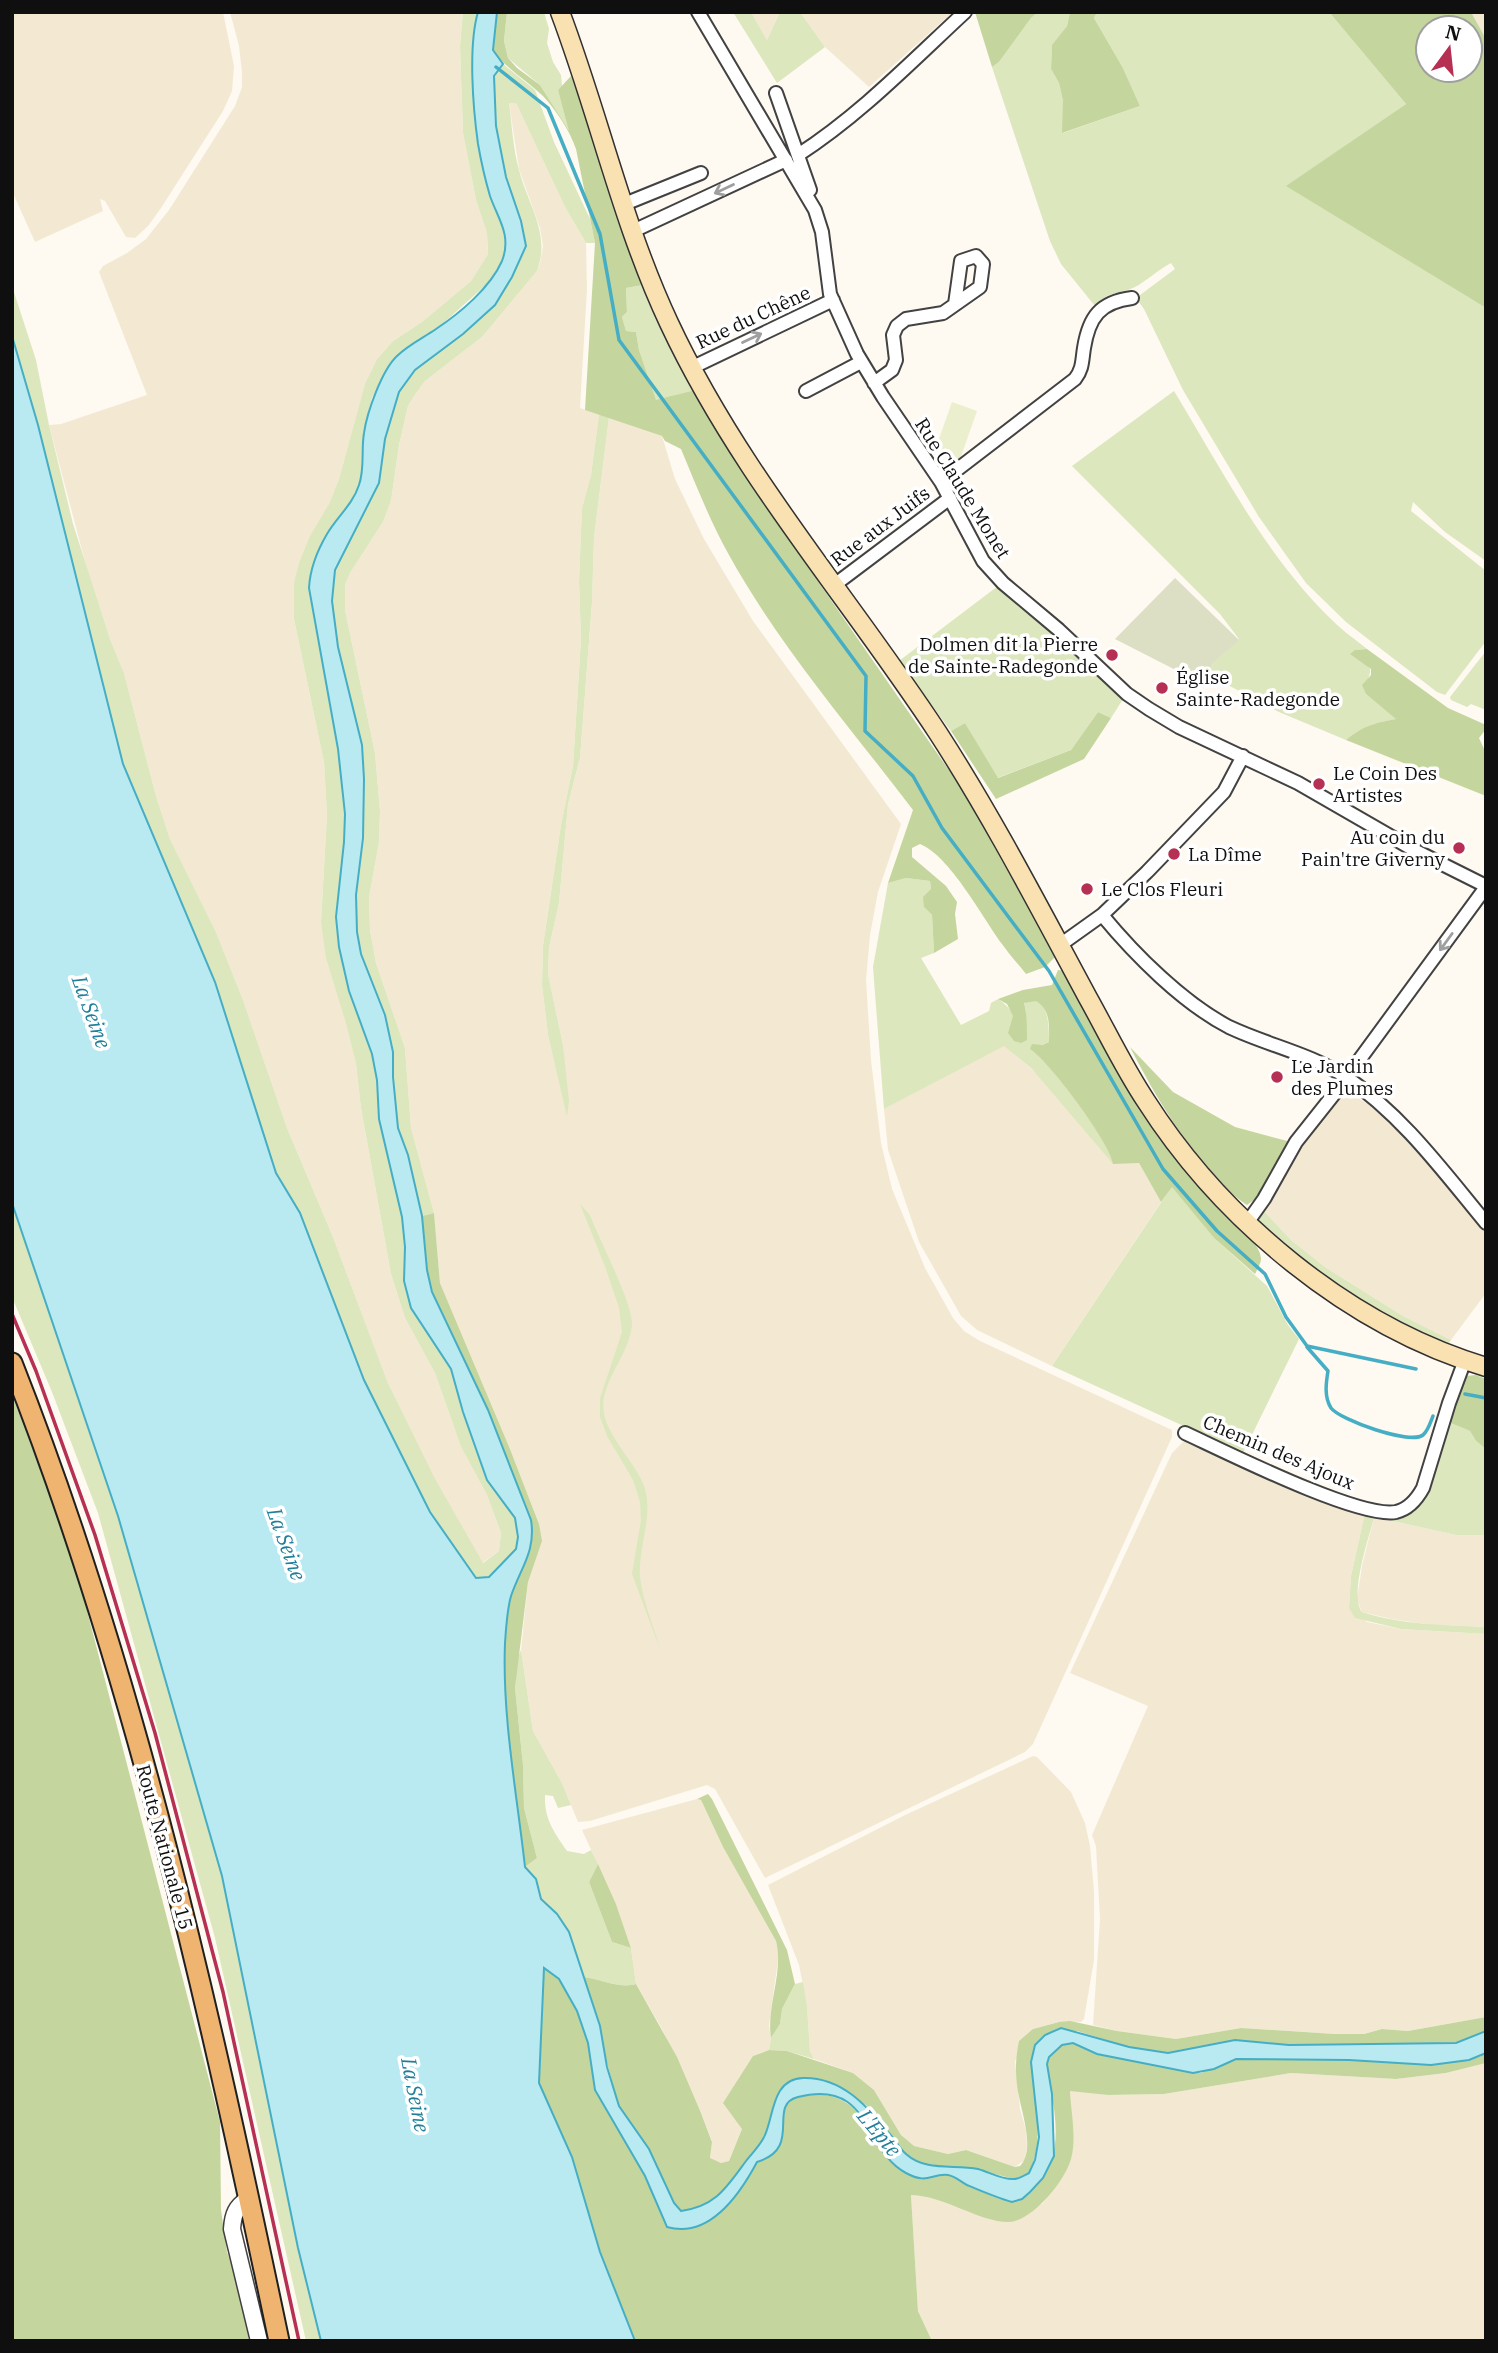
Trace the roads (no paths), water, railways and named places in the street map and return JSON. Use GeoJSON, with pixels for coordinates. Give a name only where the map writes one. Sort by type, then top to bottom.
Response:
{"type":"FeatureCollection","features":[{"type":"Feature","properties":{"kind":"main road"},"geometry":{"type":"LineString","coordinates":[[560,12],[631,232],[667,321],[691,368],[758,480],[914,697],[955,760],[988,814],[1144,1100],[1192,1164],[1247,1223],[1291,1261],[1340,1296],[1409,1336],[1479,1366]]}},
{"type":"Feature","properties":{"kind":"main road","name":"Route Nationale 15"},"geometry":{"type":"LineString","coordinates":[[12,1363],[68,1518],[139,1749],[193,1952],[279,2341]]}},
{"type":"Feature","properties":{"kind":"street"},"geometry":{"type":"LineString","coordinates":[[698,12],[792,158]]}},
{"type":"Feature","properties":{"kind":"street"},"geometry":{"type":"LineString","coordinates":[[631,232],[792,158],[822,139],[866,105],[965,12]]}},
{"type":"Feature","properties":{"kind":"street"},"geometry":{"type":"LineString","coordinates":[[776,93],[792,158]]}},
{"type":"Feature","properties":{"kind":"street","name":"Rue Claude Monet"},"geometry":{"type":"LineString","coordinates":[[792,158],[811,194],[809,200],[822,232],[832,300],[861,362],[941,482],[974,546],[991,571],[1128,694],[1179,727],[1298,783],[1416,851],[1486,886]]}},
{"type":"Feature","properties":{"kind":"street"},"geometry":{"type":"LineString","coordinates":[[622,205],[701,173]]}},
{"type":"Feature","properties":{"kind":"street"},"geometry":{"type":"LineString","coordinates":[[941,482],[1075,379],[1080,372],[1087,333],[1094,315],[1113,300],[1132,298]]}},
{"type":"Feature","properties":{"kind":"street","name":"Rue du Chêne"},"geometry":{"type":"LineString","coordinates":[[691,368],[832,300]]}},
{"type":"Feature","properties":{"kind":"street"},"geometry":{"type":"LineString","coordinates":[[874,383],[892,370],[896,360],[893,335],[897,326],[906,319],[943,313],[955,304]]}},
{"type":"Feature","properties":{"kind":"street"},"geometry":{"type":"LineString","coordinates":[[807,391],[861,362]]}},
{"type":"Feature","properties":{"kind":"street","name":"Rue aux Juifs"},"geometry":{"type":"LineString","coordinates":[[833,586],[950,498]]}},
{"type":"Feature","properties":{"kind":"street"},"geometry":{"type":"LineString","coordinates":[[1060,945],[1102,915],[1224,792],[1243,756]]}},
{"type":"Feature","properties":{"kind":"street"},"geometry":{"type":"LineString","coordinates":[[1247,1223],[1264,1199],[1296,1142],[1486,886]]}},
{"type":"Feature","properties":{"kind":"street"},"geometry":{"type":"LineString","coordinates":[[1102,915],[1131,949],[1200,1009],[1231,1027],[1326,1066],[1346,1077],[1399,1122],[1486,1223]]}},
{"type":"Feature","properties":{"kind":"street","name":"Chemin des Ajoux"},"geometry":{"type":"LineString","coordinates":[[1185,1433],[1300,1485],[1371,1510],[1393,1512],[1404,1509],[1416,1500],[1423,1488],[1448,1403],[1479,1366]]}},
{"type":"Feature","properties":{"kind":"street"},"geometry":{"type":"LineString","coordinates":[[248,2199],[236,2208],[232,2229],[260,2341]]}},
{"type":"Feature","properties":{"kind":"water"},"geometry":{"type":"Polygon","coordinates":[[[478,12],[497,12],[493,50],[503,64],[494,76],[496,126],[506,177],[521,221],[526,246],[495,305],[463,334],[415,370],[399,392],[385,439],[379,483],[335,570],[332,601],[338,647],[362,745],[363,838],[356,895],[357,932],[361,954],[385,1015],[393,1052],[398,1128],[408,1155],[422,1216],[427,1270],[432,1292],[488,1410],[531,1520],[530,1550],[511,1596],[505,1643],[508,1727],[525,1867],[536,1879],[541,1899],[557,1914],[569,1932],[600,2026],[607,2067],[619,2106],[649,2149],[674,2203],[681,2211],[703,2205],[726,2187],[765,2135],[780,2091],[793,2080],[803,2078],[830,2082],[852,2095],[914,2160],[931,2165],[978,2169],[1014,2179],[1029,2173],[1035,2160],[1039,2137],[1031,2062],[1035,2045],[1045,2035],[1061,2028],[1129,2047],[1168,2053],[1235,2040],[1289,2045],[1456,2043],[1486,2031],[1486,2053],[1469,2060],[1431,2065],[1349,2060],[1236,2059],[1214,2069],[1193,2073],[1097,2054],[1073,2043],[1062,2045],[1049,2057],[1047,2064],[1052,2094],[1054,2156],[1043,2178],[1022,2199],[1012,2202],[951,2176],[919,2178],[906,2173],[892,2163],[853,2107],[840,2098],[822,2094],[798,2097],[789,2102],[785,2109],[779,2147],[771,2156],[757,2162],[742,2187],[721,2211],[696,2226],[682,2229],[667,2227],[645,2176],[595,2090],[588,2043],[577,2011],[559,1979],[544,1968],[539,2083],[572,2157],[600,2252],[635,2341],[321,2341],[298,2248],[222,1876],[118,1516],[12,1203],[12,336],[38,425],[123,764],[215,982],[276,1173],[300,1213],[364,1380],[430,1512],[476,1578],[489,1577],[516,1549],[518,1537],[515,1518],[487,1480],[451,1369],[411,1308],[404,1281],[402,1217],[379,1119],[377,1080],[372,1054],[349,991],[339,947],[336,917],[345,814],[338,749],[309,588],[312,567],[320,547],[359,485],[366,424],[376,392],[391,362],[474,299],[497,271],[505,252],[505,235],[485,177],[474,113],[472,59],[478,12]]]}},
{"type":"Feature","properties":{"kind":"waterway"},"geometry":{"type":"LineString","coordinates":[[496,67],[548,108],[600,234],[619,340],[866,676],[865,731],[913,776],[942,828],[1049,971],[1163,1169],[1217,1231],[1265,1274],[1286,1317],[1307,1346],[1416,1369]]}},
{"type":"Feature","properties":{"kind":"waterway"},"geometry":{"type":"LineString","coordinates":[[1307,1347],[1328,1371],[1326,1395],[1331,1408],[1347,1419],[1375,1430],[1416,1437],[1425,1433],[1433,1416]]}},
{"type":"Feature","properties":{"kind":"waterway"},"geometry":{"type":"LineString","coordinates":[[1465,1394],[1486,1398]]}},
{"type":"Feature","properties":{"kind":"railway"},"geometry":{"type":"LineString","coordinates":[[12,1314],[36,1371],[95,1535],[155,1733],[223,1992],[299,2341]]}},
{"type":"Feature","properties":{"kind":"place","name":"Dolmen dit la Pierre de Sainte-Radegonde"},"geometry":{"type":"Point","coordinates":[1112,655]}},
{"type":"Feature","properties":{"kind":"place","name":"Église Sainte-Radegonde"},"geometry":{"type":"Point","coordinates":[1162,688]}},
{"type":"Feature","properties":{"kind":"place","name":"Le Coin Des Artistes"},"geometry":{"type":"Point","coordinates":[1319,784]}},
{"type":"Feature","properties":{"kind":"place","name":"Au coin du Pain'tre Giverny"},"geometry":{"type":"Point","coordinates":[1459,848]}},
{"type":"Feature","properties":{"kind":"place","name":"La Dîme"},"geometry":{"type":"Point","coordinates":[1174,854]}},
{"type":"Feature","properties":{"kind":"place","name":"Le Clos Fleuri"},"geometry":{"type":"Point","coordinates":[1087,889]}},
{"type":"Feature","properties":{"kind":"place","name":"Le Jardin des Plumes"},"geometry":{"type":"Point","coordinates":[1277,1077]}},
{"type":"Feature","properties":{"kind":"water label","name":"La Seine"},"geometry":{"type":"Point","coordinates":[91,1012]}},
{"type":"Feature","properties":{"kind":"water label","name":"La Seine"},"geometry":{"type":"Point","coordinates":[286,1544]}},
{"type":"Feature","properties":{"kind":"water label","name":"La Seine"},"geometry":{"type":"Point","coordinates":[415,2095]}},
{"type":"Feature","properties":{"kind":"water label","name":"L'Epte"},"geometry":{"type":"Point","coordinates":[879,2133]}}]}
